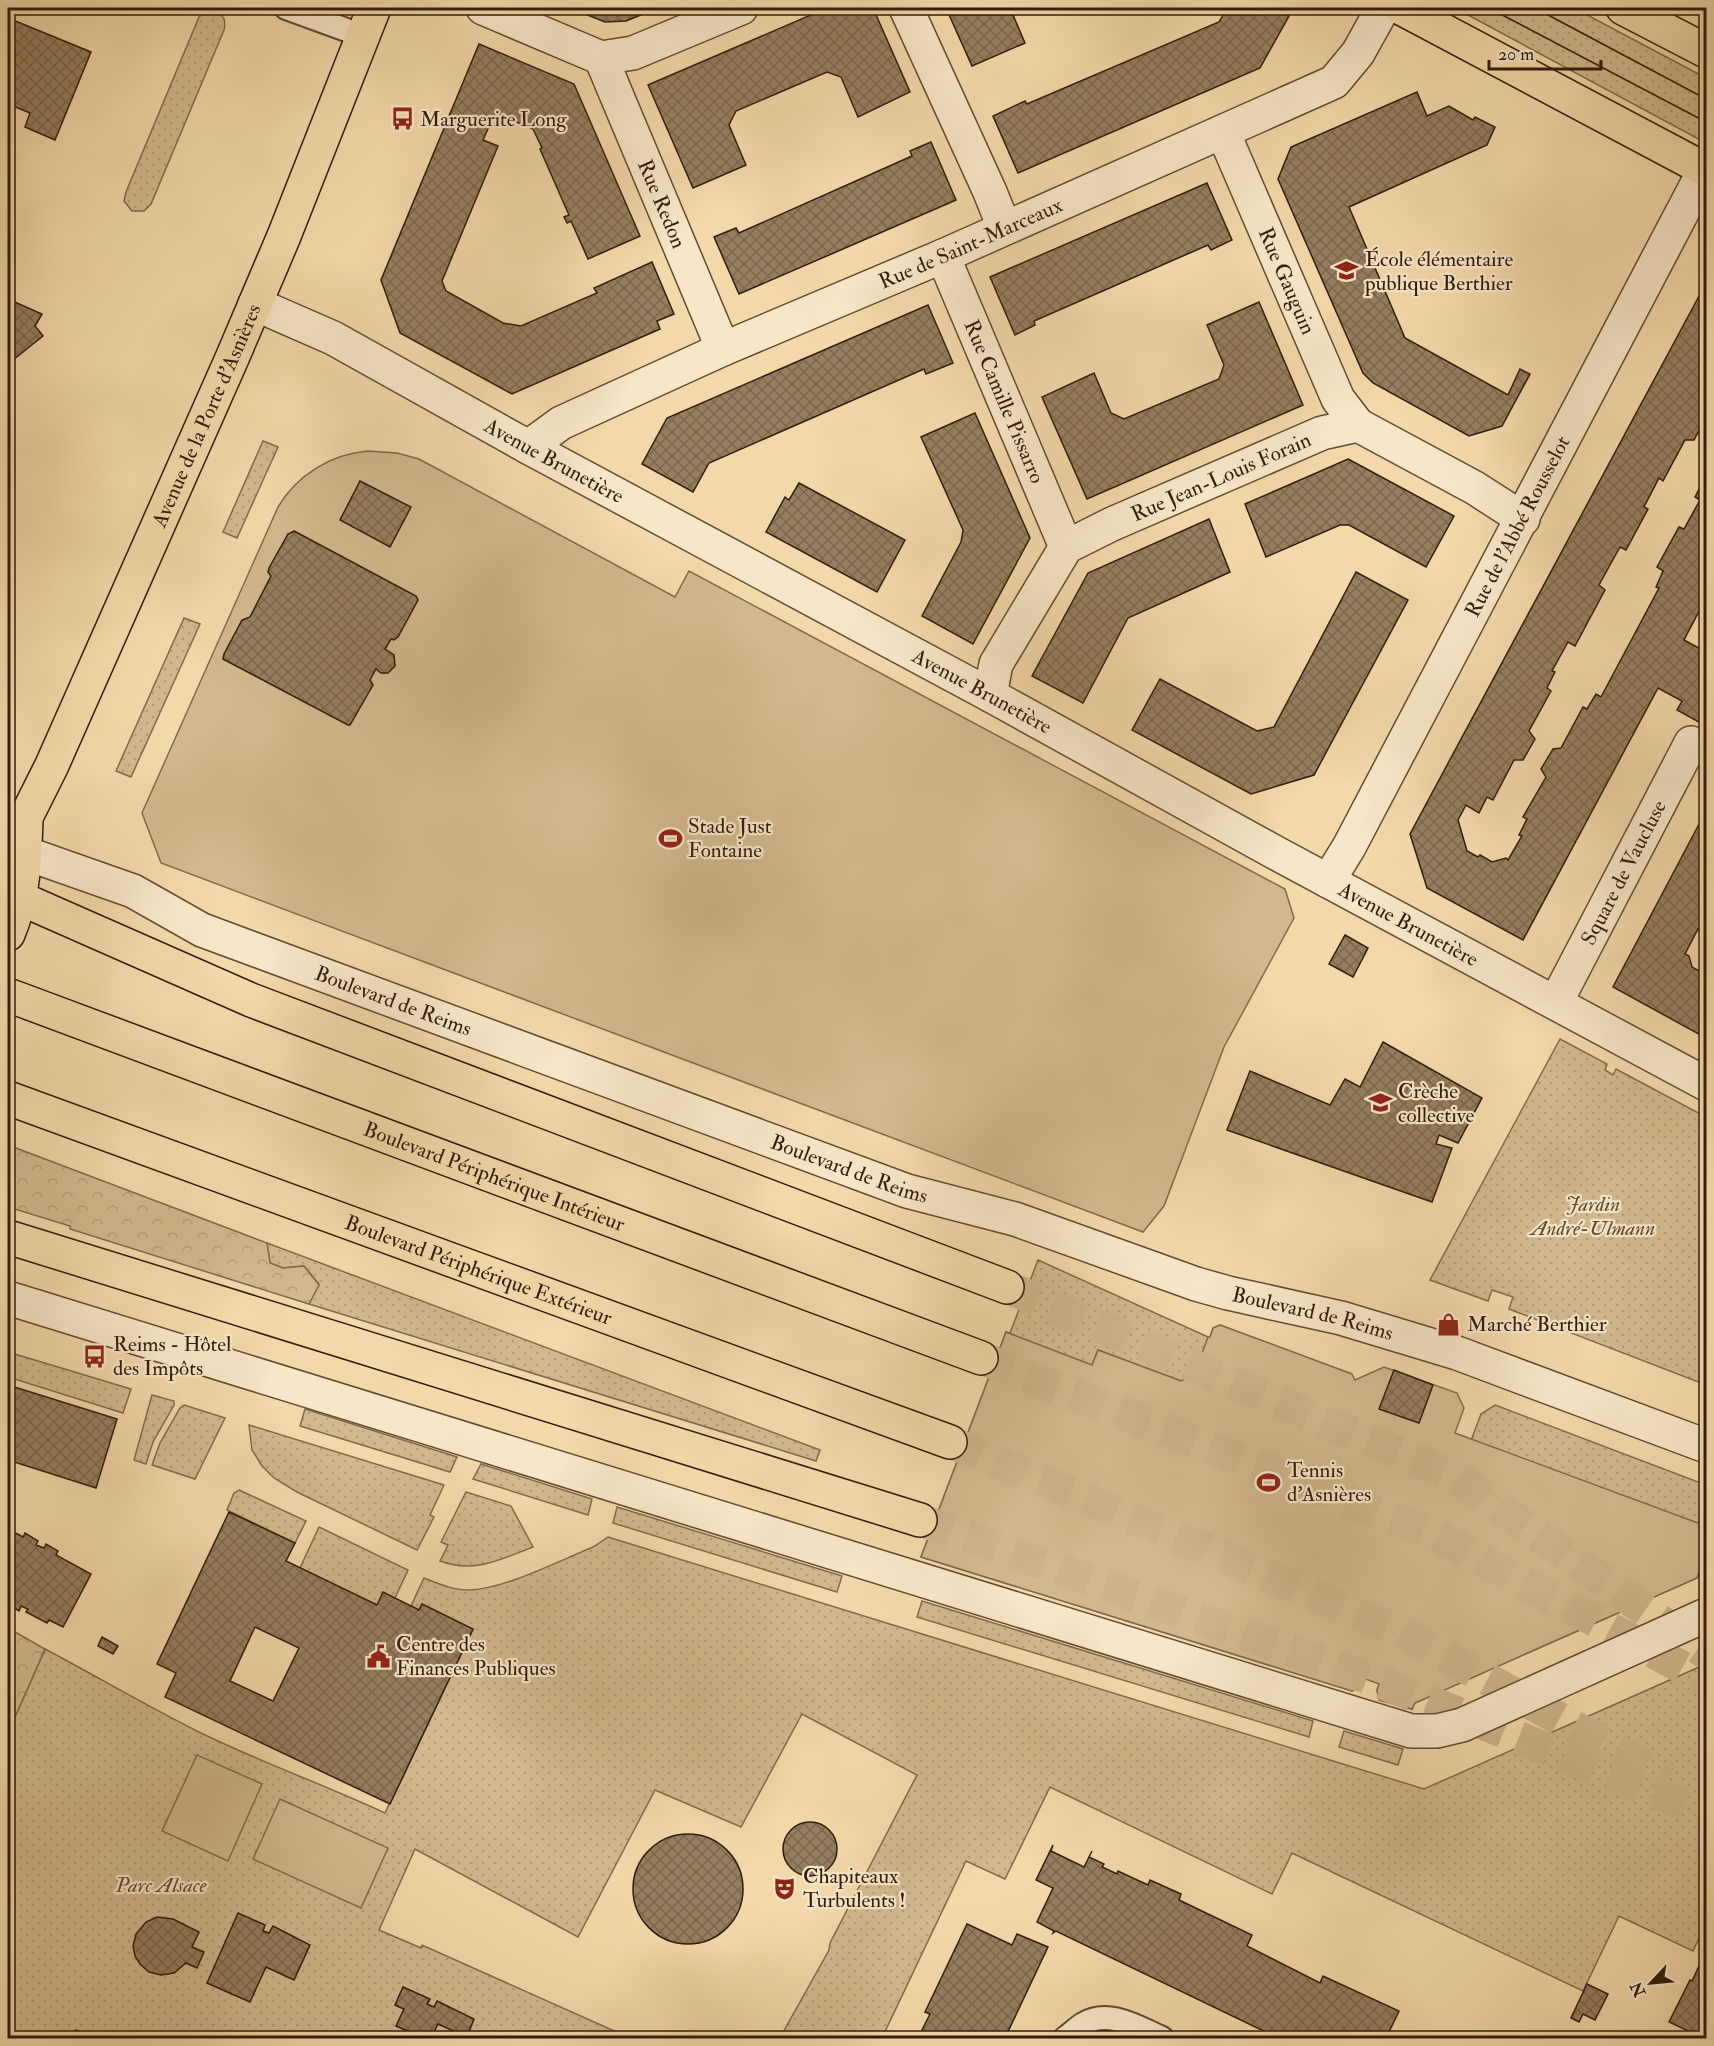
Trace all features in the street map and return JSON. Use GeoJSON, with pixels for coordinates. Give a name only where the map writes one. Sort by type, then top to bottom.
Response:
{"type":"FeatureCollection","features":[{"type":"Feature","properties":{"kind":"main road"},"geometry":{"type":"LineString","coordinates":[[1401,8],[1706,170]]}},
{"type":"Feature","properties":{"kind":"main road"},"geometry":{"type":"LineString","coordinates":[[1623,8],[1707,51]]}},
{"type":"Feature","properties":{"kind":"main road","name":"Avenue de la Porte d'Asnières"},"geometry":{"type":"LineString","coordinates":[[8,934],[13,896],[16,837],[52,765],[255,304],[369,22]]}},
{"type":"Feature","properties":{"kind":"main road"},"geometry":{"type":"LineString","coordinates":[[13,896],[251,1000],[1007,1287]]}},
{"type":"Feature","properties":{"kind":"main road","name":"Boulevard Périphérique Intérieur"},"geometry":{"type":"LineString","coordinates":[[8,995],[981,1358]]}},
{"type":"Feature","properties":{"kind":"main road","name":"Boulevard Périphérique Extérieur"},"geometry":{"type":"LineString","coordinates":[[8,1098],[950,1442]]}},
{"type":"Feature","properties":{"kind":"main road"},"geometry":{"type":"LineString","coordinates":[[8,1237],[920,1520]]}},
{"type":"Feature","properties":{"kind":"street"},"geometry":{"type":"LineString","coordinates":[[483,8],[601,58],[633,53],[741,8]]}},
{"type":"Feature","properties":{"kind":"street"},"geometry":{"type":"LineString","coordinates":[[906,8],[1004,227]]}},
{"type":"Feature","properties":{"kind":"street","name":"Rue de Saint-Marceaux"},"geometry":{"type":"LineString","coordinates":[[528,447],[561,423],[723,349],[943,256],[1334,82],[1358,52],[1383,8]]}},
{"type":"Feature","properties":{"kind":"street","name":"Rue Redon"},"geometry":{"type":"LineString","coordinates":[[601,58],[723,349]]}},
{"type":"Feature","properties":{"kind":"street","name":"Rue Gauguin"},"geometry":{"type":"LineString","coordinates":[[1222,132],[1338,399],[1358,425]]}},
{"type":"Feature","properties":{"kind":"street","name":"Rue de l'Abbé Rousselot"},"geometry":{"type":"LineString","coordinates":[[1328,881],[1355,836],[1706,170]]}},
{"type":"Feature","properties":{"kind":"street","name":"Rue Camille Pissarro"},"geometry":{"type":"LineString","coordinates":[[943,256],[1066,547]]}},
{"type":"Feature","properties":{"kind":"street","name":"Avenue Brunetière"},"geometry":{"type":"LineString","coordinates":[[255,304],[333,338],[528,447],[1707,1084]]}},
{"type":"Feature","properties":{"kind":"street"},"geometry":{"type":"LineString","coordinates":[[1358,425],[1475,488],[1523,519]]}},
{"type":"Feature","properties":{"kind":"street","name":"Rue Jean-Louis Forain"},"geometry":{"type":"LineString","coordinates":[[1066,547],[1112,524],[1322,433],[1358,425]]}},
{"type":"Feature","properties":{"kind":"street"},"geometry":{"type":"LineString","coordinates":[[990,695],[996,664],[1066,547]]}},
{"type":"Feature","properties":{"kind":"street","name":"Square de Vaucluse"},"geometry":{"type":"LineString","coordinates":[[1556,1002],[1691,743]]}},
{"type":"Feature","properties":{"kind":"street","name":"Boulevard de Reims"},"geometry":{"type":"LineString","coordinates":[[16,837],[132,891],[202,930],[907,1191],[1015,1219],[1196,1284],[1350,1321],[1457,1353],[1707,1446]]}},
{"type":"Feature","properties":{"kind":"street"},"geometry":{"type":"LineString","coordinates":[[8,1298],[1411,1731],[1430,1732],[1462,1725],[1707,1615]]}},
{"type":"Feature","properties":{"kind":"lane"},"geometry":{"type":"LineString","coordinates":[[286,8],[369,22]]}},
{"type":"Feature","properties":{"kind":"lane"},"geometry":{"type":"LineString","coordinates":[[1065,2038],[1084,2023],[1096,2019],[1117,2019],[1162,2038]]}},
{"type":"Feature","properties":{"kind":"green space"},"geometry":{"type":"Polygon","coordinates":[[[1455,8],[1574,8],[1706,78],[1706,143],[1455,8]]]}},
{"type":"Feature","properties":{"kind":"green space"},"geometry":{"type":"Polygon","coordinates":[[[209,10],[222,16],[225,22],[224,30],[151,204],[144,211],[132,211],[124,201],[126,192],[199,17],[209,10]]]}},
{"type":"Feature","properties":{"kind":"green space"},"geometry":{"type":"Polygon","coordinates":[[[263,441],[278,447],[237,538],[223,532],[263,441]]]}},
{"type":"Feature","properties":{"kind":"green space","name":"Stade Just Fontaine"},"geometry":{"type":"Polygon","coordinates":[[[368,451],[397,453],[419,459],[675,597],[689,571],[1285,889],[1294,918],[1224,1047],[1164,1206],[1143,1232],[161,863],[142,813],[278,507],[295,485],[316,468],[341,457],[368,451]]]}},
{"type":"Feature","properties":{"kind":"green space"},"geometry":{"type":"Polygon","coordinates":[[[184,618],[200,624],[131,777],[116,771],[184,618]]]}},
{"type":"Feature","properties":{"kind":"green space","name":"Jardin André-Ulmann"},"geometry":{"type":"Polygon","coordinates":[[[1560,1039],[1607,1064],[1605,1070],[1613,1075],[1616,1069],[1706,1117],[1706,1385],[1509,1309],[1513,1297],[1492,1290],[1488,1301],[1430,1280],[1560,1039]]]}},
{"type":"Feature","properties":{"kind":"green space"},"geometry":{"type":"Polygon","coordinates":[[[8,1145],[267,1243],[270,1263],[283,1268],[304,1266],[319,1285],[309,1304],[70,1229],[70,1226],[8,1207],[8,1145]]]}},
{"type":"Feature","properties":{"kind":"green space"},"geometry":{"type":"Polygon","coordinates":[[[267,1243],[820,1450],[816,1461],[309,1304],[319,1284],[304,1266],[283,1268],[270,1263],[267,1243]]]}},
{"type":"Feature","properties":{"kind":"green space"},"geometry":{"type":"Polygon","coordinates":[[[1038,1260],[1208,1337],[1213,1328],[1220,1325],[1352,1374],[1181,1381],[1098,1350],[1089,1372],[1403,1570],[1361,1684],[1352,1691],[921,1557],[1006,1332],[1010,1333],[1038,1260]]]}},
{"type":"Feature","properties":{"kind":"green space","name":"Tennis d'Asnières"},"geometry":{"type":"Polygon","coordinates":[[[1220,1325],[1352,1374],[1355,1380],[1384,1367],[1457,1393],[1464,1408],[1455,1433],[1706,1526],[1706,1550],[1697,1578],[1415,1703],[1412,1709],[1379,1700],[1377,1690],[1379,1684],[1363,1678],[1361,1684],[1352,1691],[921,1557],[1006,1332],[1092,1365],[1098,1350],[1181,1381],[1194,1375],[1208,1337],[1213,1328],[1220,1325]]]}},
{"type":"Feature","properties":{"kind":"green space"},"geometry":{"type":"Polygon","coordinates":[[[8,1352],[131,1389],[123,1413],[8,1377],[8,1352]]]}},
{"type":"Feature","properties":{"kind":"green space"},"geometry":{"type":"Polygon","coordinates":[[[152,1395],[174,1401],[174,1405],[153,1442],[146,1464],[134,1460],[152,1395]]]}},
{"type":"Feature","properties":{"kind":"green space"},"geometry":{"type":"Polygon","coordinates":[[[184,1405],[225,1418],[195,1479],[152,1465],[160,1443],[184,1405]]]}},
{"type":"Feature","properties":{"kind":"green space"},"geometry":{"type":"Polygon","coordinates":[[[1495,1405],[1706,1485],[1706,1585],[1698,1575],[1697,1578],[1415,1703],[1412,1709],[1379,1700],[1377,1690],[1481,1414],[1495,1405]]]}},
{"type":"Feature","properties":{"kind":"green space"},"geometry":{"type":"Polygon","coordinates":[[[305,1409],[457,1457],[450,1472],[300,1426],[305,1409]]]}},
{"type":"Feature","properties":{"kind":"green space"},"geometry":{"type":"Polygon","coordinates":[[[249,1425],[444,1485],[430,1515],[434,1517],[417,1550],[297,1492],[274,1478],[262,1466],[252,1450],[249,1425]]]}},
{"type":"Feature","properties":{"kind":"green space"},"geometry":{"type":"Polygon","coordinates":[[[481,1464],[592,1499],[588,1515],[473,1479],[481,1464]]]}},
{"type":"Feature","properties":{"kind":"green space"},"geometry":{"type":"Polygon","coordinates":[[[239,1490],[306,1521],[295,1543],[227,1510],[234,1493],[239,1490]]]}},
{"type":"Feature","properties":{"kind":"green space"},"geometry":{"type":"Polygon","coordinates":[[[466,1492],[511,1506],[533,1547],[499,1560],[476,1565],[453,1565],[440,1561],[448,1545],[441,1542],[466,1492]]]}},
{"type":"Feature","properties":{"kind":"green space"},"geometry":{"type":"Polygon","coordinates":[[[617,1507],[842,1576],[837,1592],[613,1523],[617,1507]]]}},
{"type":"Feature","properties":{"kind":"green space"},"geometry":{"type":"Polygon","coordinates":[[[319,1527],[408,1570],[395,1598],[377,1605],[300,1568],[319,1527]]]}},
{"type":"Feature","properties":{"kind":"green space","name":"Parc Alsace"},"geometry":{"type":"Polygon","coordinates":[[[608,1537],[1424,1789],[1706,1664],[1706,1923],[1693,1951],[1619,1916],[1583,1991],[1292,1853],[1272,1894],[1050,1787],[1005,1879],[966,1861],[882,2038],[787,2038],[781,2036],[829,1950],[830,1943],[917,1775],[802,1714],[741,1827],[655,1790],[578,1937],[415,1849],[379,1930],[421,1948],[422,1945],[630,2038],[8,2038],[8,1733],[45,1649],[203,1734],[385,1813],[473,1629],[422,1604],[419,1610],[411,1606],[424,1578],[457,1589],[482,1589],[531,1573],[593,1547],[608,1537]]]}},
{"type":"Feature","properties":{"kind":"green space"},"geometry":{"type":"Polygon","coordinates":[[[922,1601],[1313,1721],[1309,1737],[917,1617],[922,1601]]]}},
{"type":"Feature","properties":{"kind":"green space"},"geometry":{"type":"Polygon","coordinates":[[[8,1628],[45,1649],[8,1733],[8,1628]]]}},
{"type":"Feature","properties":{"kind":"green space"},"geometry":{"type":"Polygon","coordinates":[[[1344,1731],[1403,1749],[1398,1765],[1339,1747],[1344,1731]]]}},
{"type":"Feature","properties":{"kind":"green space"},"geometry":{"type":"Polygon","coordinates":[[[197,1755],[262,1784],[228,1861],[162,1831],[197,1755]]]}},
{"type":"Feature","properties":{"kind":"green space"},"geometry":{"type":"Polygon","coordinates":[[[280,1799],[388,1848],[361,1908],[253,1859],[280,1799]]]}},
{"type":"Feature","properties":{"kind":"building"},"geometry":{"type":"Polygon","coordinates":[[[570,8],[658,8],[626,21],[605,22],[570,8]]]}},
{"type":"Feature","properties":{"kind":"building"},"geometry":{"type":"Polygon","coordinates":[[[827,8],[873,8],[910,92],[858,117],[841,77],[827,72],[736,111],[729,125],[746,165],[693,188],[648,85],[827,8]]]}},
{"type":"Feature","properties":{"kind":"building"},"geometry":{"type":"Polygon","coordinates":[[[946,8],[1010,8],[1025,43],[972,66],[946,8]]]}},
{"type":"Feature","properties":{"kind":"building"},"geometry":{"type":"Polygon","coordinates":[[[1227,8],[1273,8],[1289,16],[1260,68],[1018,173],[993,116],[1025,101],[1027,104],[1219,22],[1227,8]]]}},
{"type":"Feature","properties":{"kind":"building"},"geometry":{"type":"Polygon","coordinates":[[[8,18],[91,52],[55,140],[25,127],[30,113],[8,104],[8,18]]]}},
{"type":"Feature","properties":{"kind":"building"},"geometry":{"type":"Polygon","coordinates":[[[479,44],[574,84],[640,236],[588,259],[571,221],[567,223],[564,217],[569,215],[533,129],[495,113],[483,140],[498,146],[442,281],[446,291],[503,323],[521,326],[597,293],[594,288],[652,262],[674,314],[657,321],[660,329],[512,394],[400,333],[381,280],[479,44]]]}},
{"type":"Feature","properties":{"kind":"building","name":"École élémentaire publique Berthier"},"geometry":{"type":"Polygon","coordinates":[[[1417,92],[1427,116],[1449,106],[1473,120],[1475,117],[1495,127],[1487,145],[1349,207],[1405,338],[1508,395],[1520,369],[1530,374],[1502,426],[1469,436],[1373,383],[1363,373],[1278,179],[1291,147],[1417,92]]]}},
{"type":"Feature","properties":{"kind":"building"},"geometry":{"type":"Polygon","coordinates":[[[931,142],[956,200],[739,294],[714,237],[736,228],[739,233],[912,156],[910,151],[931,142]]]}},
{"type":"Feature","properties":{"kind":"building"},"geometry":{"type":"Polygon","coordinates":[[[1207,183],[1232,240],[1211,250],[1208,245],[1034,321],[1035,325],[1015,335],[990,277],[1207,183]]]}},
{"type":"Feature","properties":{"kind":"building"},"geometry":{"type":"Polygon","coordinates":[[[1705,285],[1706,401],[1701,411],[1705,419],[1694,440],[1685,440],[1663,481],[1659,478],[1644,507],[1648,509],[1626,550],[1620,547],[1599,585],[1605,590],[1575,646],[1568,642],[1552,671],[1555,672],[1547,688],[1551,691],[1529,731],[1535,739],[1523,760],[1514,760],[1493,800],[1487,797],[1479,813],[1466,805],[1458,820],[1467,851],[1492,862],[1506,858],[1508,860],[1522,836],[1519,835],[1527,819],[1523,817],[1546,777],[1541,769],[1553,749],[1561,748],[1583,707],[1587,709],[1596,694],[1601,697],[1659,588],[1656,587],[1663,571],[1657,567],[1679,527],[1684,529],[1700,500],[1695,497],[1706,476],[1706,598],[1684,640],[1706,652],[1706,726],[1677,710],[1682,701],[1658,688],[1523,940],[1427,888],[1410,834],[1705,285]]]}},
{"type":"Feature","properties":{"kind":"building"},"geometry":{"type":"Polygon","coordinates":[[[8,299],[42,314],[35,326],[43,336],[8,364],[8,299]]]}},
{"type":"Feature","properties":{"kind":"building"},"geometry":{"type":"Polygon","coordinates":[[[1259,302],[1303,405],[1087,499],[1042,397],[1094,373],[1111,413],[1124,419],[1219,379],[1224,365],[1207,325],[1259,302]]]}},
{"type":"Feature","properties":{"kind":"building"},"geometry":{"type":"Polygon","coordinates":[[[928,305],[953,363],[926,374],[924,369],[709,463],[693,492],[642,464],[667,418],[928,305]]]}},
{"type":"Feature","properties":{"kind":"building"},"geometry":{"type":"Polygon","coordinates":[[[975,413],[1030,538],[973,644],[922,616],[961,542],[963,530],[921,437],[975,413]]]}},
{"type":"Feature","properties":{"kind":"building"},"geometry":{"type":"Polygon","coordinates":[[[1348,459],[1454,516],[1426,567],[1349,525],[1340,525],[1266,557],[1245,504],[1348,459]]]}},
{"type":"Feature","properties":{"kind":"building"},"geometry":{"type":"Polygon","coordinates":[[[360,481],[411,507],[390,547],[340,520],[360,481]]]}},
{"type":"Feature","properties":{"kind":"building"},"geometry":{"type":"Polygon","coordinates":[[[799,483],[905,540],[877,592],[766,532],[785,497],[789,500],[799,483]]]}},
{"type":"Feature","properties":{"kind":"building"},"geometry":{"type":"Polygon","coordinates":[[[1209,519],[1230,572],[1128,618],[1083,703],[1032,676],[1088,573],[1209,519]]]}},
{"type":"Feature","properties":{"kind":"building"},"geometry":{"type":"Polygon","coordinates":[[[294,531],[416,596],[418,600],[398,637],[391,639],[385,649],[394,655],[395,666],[388,673],[381,673],[376,669],[370,680],[373,685],[350,725],[223,659],[242,620],[250,617],[271,576],[268,572],[269,568],[288,534],[294,531]]]}},
{"type":"Feature","properties":{"kind":"building"},"geometry":{"type":"Polygon","coordinates":[[[1356,572],[1408,600],[1314,775],[1251,794],[1132,730],[1160,679],[1257,731],[1274,727],[1356,572]]]}},
{"type":"Feature","properties":{"kind":"building"},"geometry":{"type":"Polygon","coordinates":[[[1706,811],[1706,919],[1685,954],[1689,956],[1692,967],[1706,975],[1706,1038],[1613,987],[1706,811]]]}},
{"type":"Feature","properties":{"kind":"building"},"geometry":{"type":"Polygon","coordinates":[[[1345,935],[1368,948],[1353,977],[1329,964],[1345,935]]]}},
{"type":"Feature","properties":{"kind":"building"},"geometry":{"type":"Polygon","coordinates":[[[1383,1042],[1482,1098],[1458,1143],[1439,1135],[1436,1144],[1452,1148],[1432,1202],[1227,1130],[1250,1071],[1330,1105],[1345,1079],[1360,1087],[1383,1042]]]}},
{"type":"Feature","properties":{"kind":"building","name":"Tennis d'Asnières"},"geometry":{"type":"Polygon","coordinates":[[[1394,1370],[1433,1385],[1419,1423],[1379,1409],[1394,1370]]]}},
{"type":"Feature","properties":{"kind":"building"},"geometry":{"type":"Polygon","coordinates":[[[8,1385],[117,1419],[96,1488],[8,1460],[8,1385]]]}},
{"type":"Feature","properties":{"kind":"building","name":"Centre des Finances Publiques"},"geometry":{"type":"Polygon","coordinates":[[[229,1512],[295,1543],[286,1561],[377,1605],[383,1592],[419,1610],[422,1604],[473,1629],[390,1804],[165,1697],[176,1673],[157,1664],[229,1512]],[[255,1627],[230,1681],[273,1701],[299,1648],[255,1627]]]}},
{"type":"Feature","properties":{"kind":"building"},"geometry":{"type":"Polygon","coordinates":[[[8,1529],[23,1537],[25,1533],[38,1541],[36,1545],[44,1548],[46,1544],[58,1551],[56,1555],[91,1574],[63,1627],[49,1620],[47,1623],[26,1612],[28,1609],[21,1606],[19,1611],[8,1604],[8,1529]]]}},
{"type":"Feature","properties":{"kind":"building"},"geometry":{"type":"Polygon","coordinates":[[[102,1637],[118,1646],[113,1654],[98,1646],[102,1637]]]}},
{"type":"Feature","properties":{"kind":"building"},"geometry":{"type":"Polygon","coordinates":[[[810,1822],[820,1824],[829,1830],[835,1839],[837,1849],[835,1859],[829,1868],[820,1874],[810,1876],[800,1874],[791,1868],[785,1859],[783,1849],[785,1839],[791,1830],[800,1824],[810,1822]]]}},
{"type":"Feature","properties":{"kind":"building"},"geometry":{"type":"Polygon","coordinates":[[[688,1834],[709,1838],[727,1850],[739,1868],[743,1889],[739,1910],[727,1928],[709,1940],[688,1944],[667,1940],[649,1928],[637,1910],[633,1889],[637,1868],[649,1850],[667,1838],[688,1834]]]}},
{"type":"Feature","properties":{"kind":"building"},"geometry":{"type":"Polygon","coordinates":[[[1053,1845],[1051,1851],[1084,1867],[1089,1857],[1104,1864],[1102,1867],[1117,1874],[1118,1871],[1148,1885],[1150,1880],[1181,1894],[1179,1900],[1252,1935],[1247,1946],[1320,1983],[1323,1976],[1399,2011],[1389,2032],[1403,2038],[1275,2038],[1056,1931],[1053,1933],[1054,1931],[1037,1922],[1053,1888],[1036,1880],[1053,1845]]]}},
{"type":"Feature","properties":{"kind":"building"},"geometry":{"type":"Polygon","coordinates":[[[238,1913],[265,1925],[263,1931],[269,1933],[273,1926],[310,1945],[294,1980],[266,1967],[250,2002],[207,1983],[238,1913]]]}},
{"type":"Feature","properties":{"kind":"building"},"geometry":{"type":"Polygon","coordinates":[[[157,1917],[173,1919],[199,1932],[192,1947],[204,1952],[197,1968],[186,1963],[174,1973],[161,1975],[149,1972],[140,1964],[133,1946],[136,1934],[146,1922],[157,1917]]]}},
{"type":"Feature","properties":{"kind":"building"},"geometry":{"type":"Polygon","coordinates":[[[967,1924],[1012,1945],[1017,1934],[1048,1947],[1005,2038],[918,2038],[930,2014],[925,2012],[967,1924]]]}},
{"type":"Feature","properties":{"kind":"building"},"geometry":{"type":"Polygon","coordinates":[[[1706,1951],[1706,2038],[1703,2038],[1669,2022],[1706,1951]]]}},
{"type":"Feature","properties":{"kind":"building"},"geometry":{"type":"Polygon","coordinates":[[[1587,1984],[1608,1994],[1595,2020],[1583,2014],[1579,2022],[1571,2018],[1587,1984]]]}},
{"type":"Feature","properties":{"kind":"building"},"geometry":{"type":"Polygon","coordinates":[[[403,1987],[430,1999],[427,2004],[434,2007],[437,2001],[474,2019],[467,2037],[438,2024],[431,2038],[424,2038],[396,2026],[404,2009],[395,2005],[403,1987]]]}},
{"type":"Feature","properties":{"kind":"building"},"geometry":{"type":"Polygon","coordinates":[[[76,2030],[91,2036],[90,2038],[73,2038],[76,2030]]]}},
{"type":"Feature","properties":{"kind":"tunnel"},"geometry":{"type":"LineString","coordinates":[[1007,1287],[1454,1476],[1706,1653]]}},
{"type":"Feature","properties":{"kind":"tunnel"},"geometry":{"type":"LineString","coordinates":[[981,1358],[1433,1534],[1706,1680]]}},
{"type":"Feature","properties":{"kind":"tunnel"},"geometry":{"type":"LineString","coordinates":[[950,1442],[1398,1630],[1669,1779]]}},
{"type":"Feature","properties":{"kind":"tunnel"},"geometry":{"type":"LineString","coordinates":[[920,1520],[1380,1682],[1706,1813]]}},
{"type":"Feature","properties":{"kind":"tram line"},"geometry":{"type":"LineString","coordinates":[[1489,8],[1706,122]]}},
{"type":"Feature","properties":{"kind":"tram line"},"geometry":{"type":"LineString","coordinates":[[1535,8],[1706,99]]}},
{"type":"Feature","properties":{"kind":"place","name":"Marguerite Long"},"geometry":{"type":"Point","coordinates":[402,119]}},
{"type":"Feature","properties":{"kind":"place","name":"École élémentaire publique Berthier"},"geometry":{"type":"Point","coordinates":[1347,271]}},
{"type":"Feature","properties":{"kind":"place","name":"Stade Just Fontaine"},"geometry":{"type":"Point","coordinates":[670,838]}},
{"type":"Feature","properties":{"kind":"place","name":"Crèche collective"},"geometry":{"type":"Point","coordinates":[1380,1103]}},
{"type":"Feature","properties":{"kind":"place","name":"Marché Berthier"},"geometry":{"type":"Point","coordinates":[1449,1324]}},
{"type":"Feature","properties":{"kind":"place","name":"Reims - Hôtel des Impôts"},"geometry":{"type":"Point","coordinates":[95,1356]}},
{"type":"Feature","properties":{"kind":"place","name":"Tennis d'Asnières"},"geometry":{"type":"Point","coordinates":[1269,1482]}},
{"type":"Feature","properties":{"kind":"place","name":"Centre des Finances Publiques"},"geometry":{"type":"Point","coordinates":[378,1656]}},
{"type":"Feature","properties":{"kind":"place","name":"Chapiteaux Turbulents !"},"geometry":{"type":"Point","coordinates":[785,1888]}}]}
